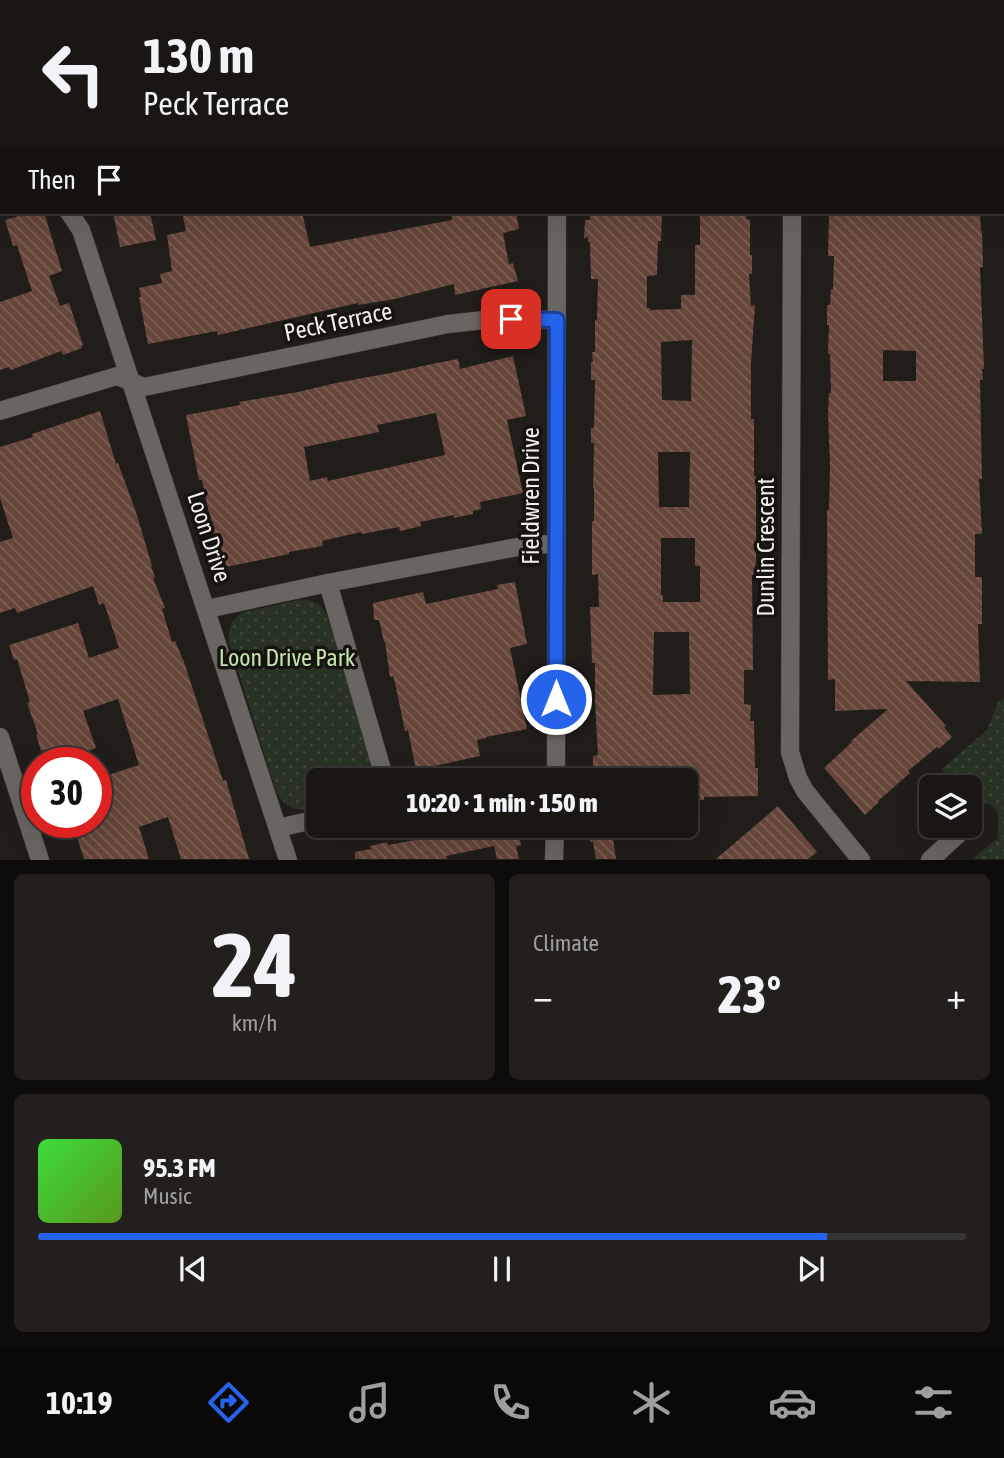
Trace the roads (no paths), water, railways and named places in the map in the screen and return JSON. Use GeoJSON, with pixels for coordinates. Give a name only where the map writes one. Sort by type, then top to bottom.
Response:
{"type":"FeatureCollection","features":[{"type":"Feature","properties":{"kind":"street","name":"Loon Drive"},"geometry":{"type":"LineString","coordinates":[[70,214],[81,230],[288,859]]}},
{"type":"Feature","properties":{"kind":"street","name":"Loon Drive"},"geometry":{"type":"LineString","coordinates":[[81,214],[81,230]]}},
{"type":"Feature","properties":{"kind":"street","name":"Fieldwren Drive"},"geometry":{"type":"LineString","coordinates":[[556,214],[556,768]]}},
{"type":"Feature","properties":{"kind":"street","name":"Dunlin Crescent"},"geometry":{"type":"LineString","coordinates":[[792,214],[790,752],[804,791],[861,859]]}},
{"type":"Feature","properties":{"kind":"street","name":"Peck Terrace"},"geometry":{"type":"LineString","coordinates":[[0,411],[117,376],[144,387],[448,324],[493,319],[557,320]]}},
{"type":"Feature","properties":{"kind":"street"},"geometry":{"type":"LineString","coordinates":[[207,609],[528,545],[555,544]]}},
{"type":"Feature","properties":{"kind":"street"},"geometry":{"type":"LineString","coordinates":[[328,583],[382,768]]}},
{"type":"Feature","properties":{"kind":"street"},"geometry":{"type":"LineString","coordinates":[[0,737],[40,859]]}},
{"type":"Feature","properties":{"kind":"street"},"geometry":{"type":"LineString","coordinates":[[278,828],[306,822]]}},
{"type":"Feature","properties":{"kind":"street"},"geometry":{"type":"LineString","coordinates":[[554,859],[555,838]]}},
{"type":"Feature","properties":{"kind":"street"},"geometry":{"type":"LineString","coordinates":[[930,859],[953,838]]}},
{"type":"Feature","properties":{"kind":"park label","name":"Loon Drive Park"},"geometry":{"type":"Point","coordinates":[287,658]}}]}
